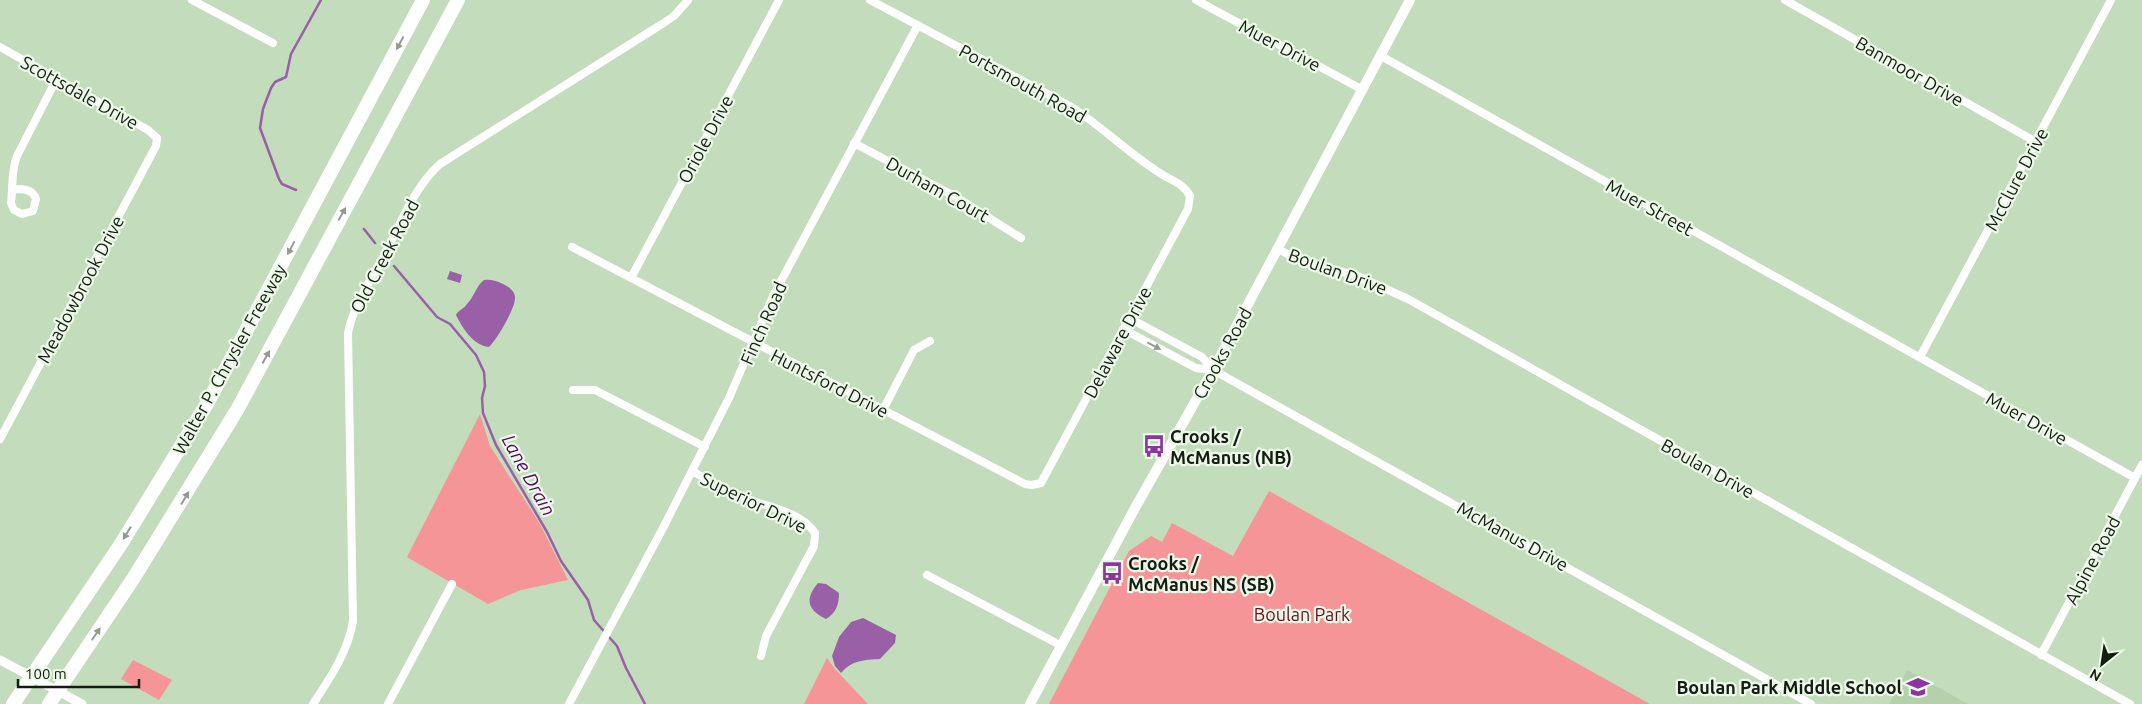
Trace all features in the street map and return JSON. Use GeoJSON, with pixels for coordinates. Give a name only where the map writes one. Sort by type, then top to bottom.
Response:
{"type":"FeatureCollection","features":[{"type":"Feature","properties":{"kind":"highway","name":"Walter P. Chrysler Freeway"},"geometry":{"type":"LineString","coordinates":[[12,704],[121,544],[208,402],[423,0]]}},
{"type":"Feature","properties":{"kind":"highway","name":"Walter P. Chrysler Freeway"},"geometry":{"type":"LineString","coordinates":[[49,704],[133,579],[232,418],[458,0]]}},
{"type":"Feature","properties":{"kind":"main road","name":"Crooks Road"},"geometry":{"type":"LineString","coordinates":[[1030,704],[1060,645],[1213,370],[1364,90],[1410,0]]}},
{"type":"Feature","properties":{"kind":"street"},"geometry":{"type":"LineString","coordinates":[[192,0],[273,43]]}},
{"type":"Feature","properties":{"kind":"street","name":"Old Creek Road"},"geometry":{"type":"LineString","coordinates":[[313,704],[343,654],[352,628],[348,333],[356,309],[419,190],[440,164],[662,24],[674,16],[688,0]]}},
{"type":"Feature","properties":{"kind":"street","name":"Oriole Drive"},"geometry":{"type":"LineString","coordinates":[[631,278],[780,0]]}},
{"type":"Feature","properties":{"kind":"street","name":"Portsmouth Road"},"geometry":{"type":"LineString","coordinates":[[870,0],[1070,106],[1138,159],[1184,188],[1190,196]]}},
{"type":"Feature","properties":{"kind":"street","name":"Muer Drive"},"geometry":{"type":"LineString","coordinates":[[1196,0],[1364,90]]}},
{"type":"Feature","properties":{"kind":"street","name":"Banmoor Drive"},"geometry":{"type":"LineString","coordinates":[[1785,0],[2036,142]]}},
{"type":"Feature","properties":{"kind":"street","name":"McClure Drive"},"geometry":{"type":"LineString","coordinates":[[1920,357],[2111,0]]}},
{"type":"Feature","properties":{"kind":"street","name":"Finch Road"},"geometry":{"type":"LineString","coordinates":[[569,704],[705,447],[754,344],[773,296],[918,25]]}},
{"type":"Feature","properties":{"kind":"street","name":"Scottsdale Drive"},"geometry":{"type":"LineString","coordinates":[[0,47],[152,133],[157,138]]}},
{"type":"Feature","properties":{"kind":"street","name":"Muer Street"},"geometry":{"type":"LineString","coordinates":[[1381,56],[1920,357]]}},
{"type":"Feature","properties":{"kind":"street"},"geometry":{"type":"LineString","coordinates":[[12,189],[13,167],[17,156],[57,78]]}},
{"type":"Feature","properties":{"kind":"street","name":"Meadowbrook Drive"},"geometry":{"type":"LineString","coordinates":[[0,439],[156,146],[157,138]]}},
{"type":"Feature","properties":{"kind":"street","name":"Durham Court"},"geometry":{"type":"LineString","coordinates":[[854,143],[956,197],[1021,238]]}},
{"type":"Feature","properties":{"kind":"street","name":"Delaware Drive"},"geometry":{"type":"LineString","coordinates":[[1037,485],[1044,479],[1190,205],[1190,196]]}},
{"type":"Feature","properties":{"kind":"street","name":"Huntsford Drive"},"geometry":{"type":"LineString","coordinates":[[572,247],[754,344],[1025,484],[1037,485]]}},
{"type":"Feature","properties":{"kind":"street","name":"Boulan Drive"},"geometry":{"type":"LineString","coordinates":[[1278,249],[1302,262],[1355,275],[1408,299],[2130,704]]}},
{"type":"Feature","properties":{"kind":"street"},"geometry":{"type":"LineString","coordinates":[[1129,318],[1202,357],[1213,370]]}},
{"type":"Feature","properties":{"kind":"street"},"geometry":{"type":"LineString","coordinates":[[1123,329],[1196,368],[1213,370]]}},
{"type":"Feature","properties":{"kind":"street"},"geometry":{"type":"LineString","coordinates":[[883,410],[914,350],[930,341]]}},
{"type":"Feature","properties":{"kind":"street","name":"Muer Drive"},"geometry":{"type":"LineString","coordinates":[[1920,357],[2135,478]]}},
{"type":"Feature","properties":{"kind":"street","name":"McManus Drive"},"geometry":{"type":"LineString","coordinates":[[1213,370],[1811,704]]}},
{"type":"Feature","properties":{"kind":"street"},"geometry":{"type":"LineString","coordinates":[[573,390],[595,390],[705,447]]}},
{"type":"Feature","properties":{"kind":"street","name":"Alpine Road"},"geometry":{"type":"LineString","coordinates":[[2041,655],[2142,465]]}},
{"type":"Feature","properties":{"kind":"street","name":"Superior Drive"},"geometry":{"type":"LineString","coordinates":[[692,471],[740,497],[774,507],[806,523],[815,533],[814,546],[766,636],[760,656]]}},
{"type":"Feature","properties":{"kind":"street"},"geometry":{"type":"LineString","coordinates":[[927,574],[1060,645]]}},
{"type":"Feature","properties":{"kind":"street"},"geometry":{"type":"LineString","coordinates":[[388,704],[452,584]]}},
{"type":"Feature","properties":{"kind":"street"},"geometry":{"type":"LineString","coordinates":[[0,660],[80,703]]}},
{"type":"Feature","properties":{"kind":"shaded area"},"geometry":{"type":"Polygon","coordinates":[[[450,271],[462,275],[460,283],[447,279],[450,271]]]}},
{"type":"Feature","properties":{"kind":"shaded area"},"geometry":{"type":"Polygon","coordinates":[[[484,280],[494,280],[505,285],[513,291],[515,296],[512,309],[505,324],[489,347],[473,340],[465,331],[456,315],[484,280]]]}},
{"type":"Feature","properties":{"kind":"shaded area"},"geometry":{"type":"Polygon","coordinates":[[[818,583],[826,584],[839,593],[836,608],[826,619],[815,612],[810,604],[811,595],[818,583]]]}},
{"type":"Feature","properties":{"kind":"shaded area"},"geometry":{"type":"Polygon","coordinates":[[[863,618],[896,635],[895,643],[880,659],[854,663],[841,673],[835,666],[832,656],[839,637],[851,622],[863,618]]]}},
{"type":"Feature","properties":{"kind":"shaded area","name":"Boulan Park Middle School"},"geometry":{"type":"Polygon","coordinates":[[[1907,670],[1968,704],[1889,704],[1907,670]]]}},
{"type":"Feature","properties":{"kind":"green space"},"geometry":{"type":"Polygon","coordinates":[[[480,414],[490,446],[540,524],[568,580],[521,590],[488,604],[407,557],[480,414]]]}},
{"type":"Feature","properties":{"kind":"green space","name":"Boulan Park"},"geometry":{"type":"Polygon","coordinates":[[[1269,491],[1650,704],[1049,704],[1129,551],[1151,536],[1162,542],[1172,523],[1233,556],[1269,491]]]}},
{"type":"Feature","properties":{"kind":"green space"},"geometry":{"type":"Polygon","coordinates":[[[827,658],[835,669],[868,704],[804,704],[827,658]]]}},
{"type":"Feature","properties":{"kind":"green space"},"geometry":{"type":"Polygon","coordinates":[[[133,660],[172,680],[159,700],[121,679],[133,660]]]}},
{"type":"Feature","properties":{"kind":"waterway","name":"Lane Drain"},"geometry":{"type":"LineString","coordinates":[[296,190],[282,184],[279,179],[260,128],[263,109],[271,88],[275,82],[286,77],[291,54],[321,0]]}},
{"type":"Feature","properties":{"kind":"waterway","name":"Lane Drain"},"geometry":{"type":"LineString","coordinates":[[364,229],[375,243]]}},
{"type":"Feature","properties":{"kind":"waterway","name":"Lane Drain"},"geometry":{"type":"LineString","coordinates":[[394,266],[437,317],[450,324],[476,355],[484,372],[483,413],[496,445],[547,532],[561,561],[588,600],[594,620],[617,646],[645,704]]}},
{"type":"Feature","properties":{"kind":"place","name":"Crooks / McManus (NB)"},"geometry":{"type":"Point","coordinates":[1154,446]}},
{"type":"Feature","properties":{"kind":"place","name":"Crooks / McManus NS (SB)"},"geometry":{"type":"Point","coordinates":[1112,573]}},
{"type":"Feature","properties":{"kind":"place","name":"Boulan Park Middle School"},"geometry":{"type":"Point","coordinates":[1918,687]}}]}
